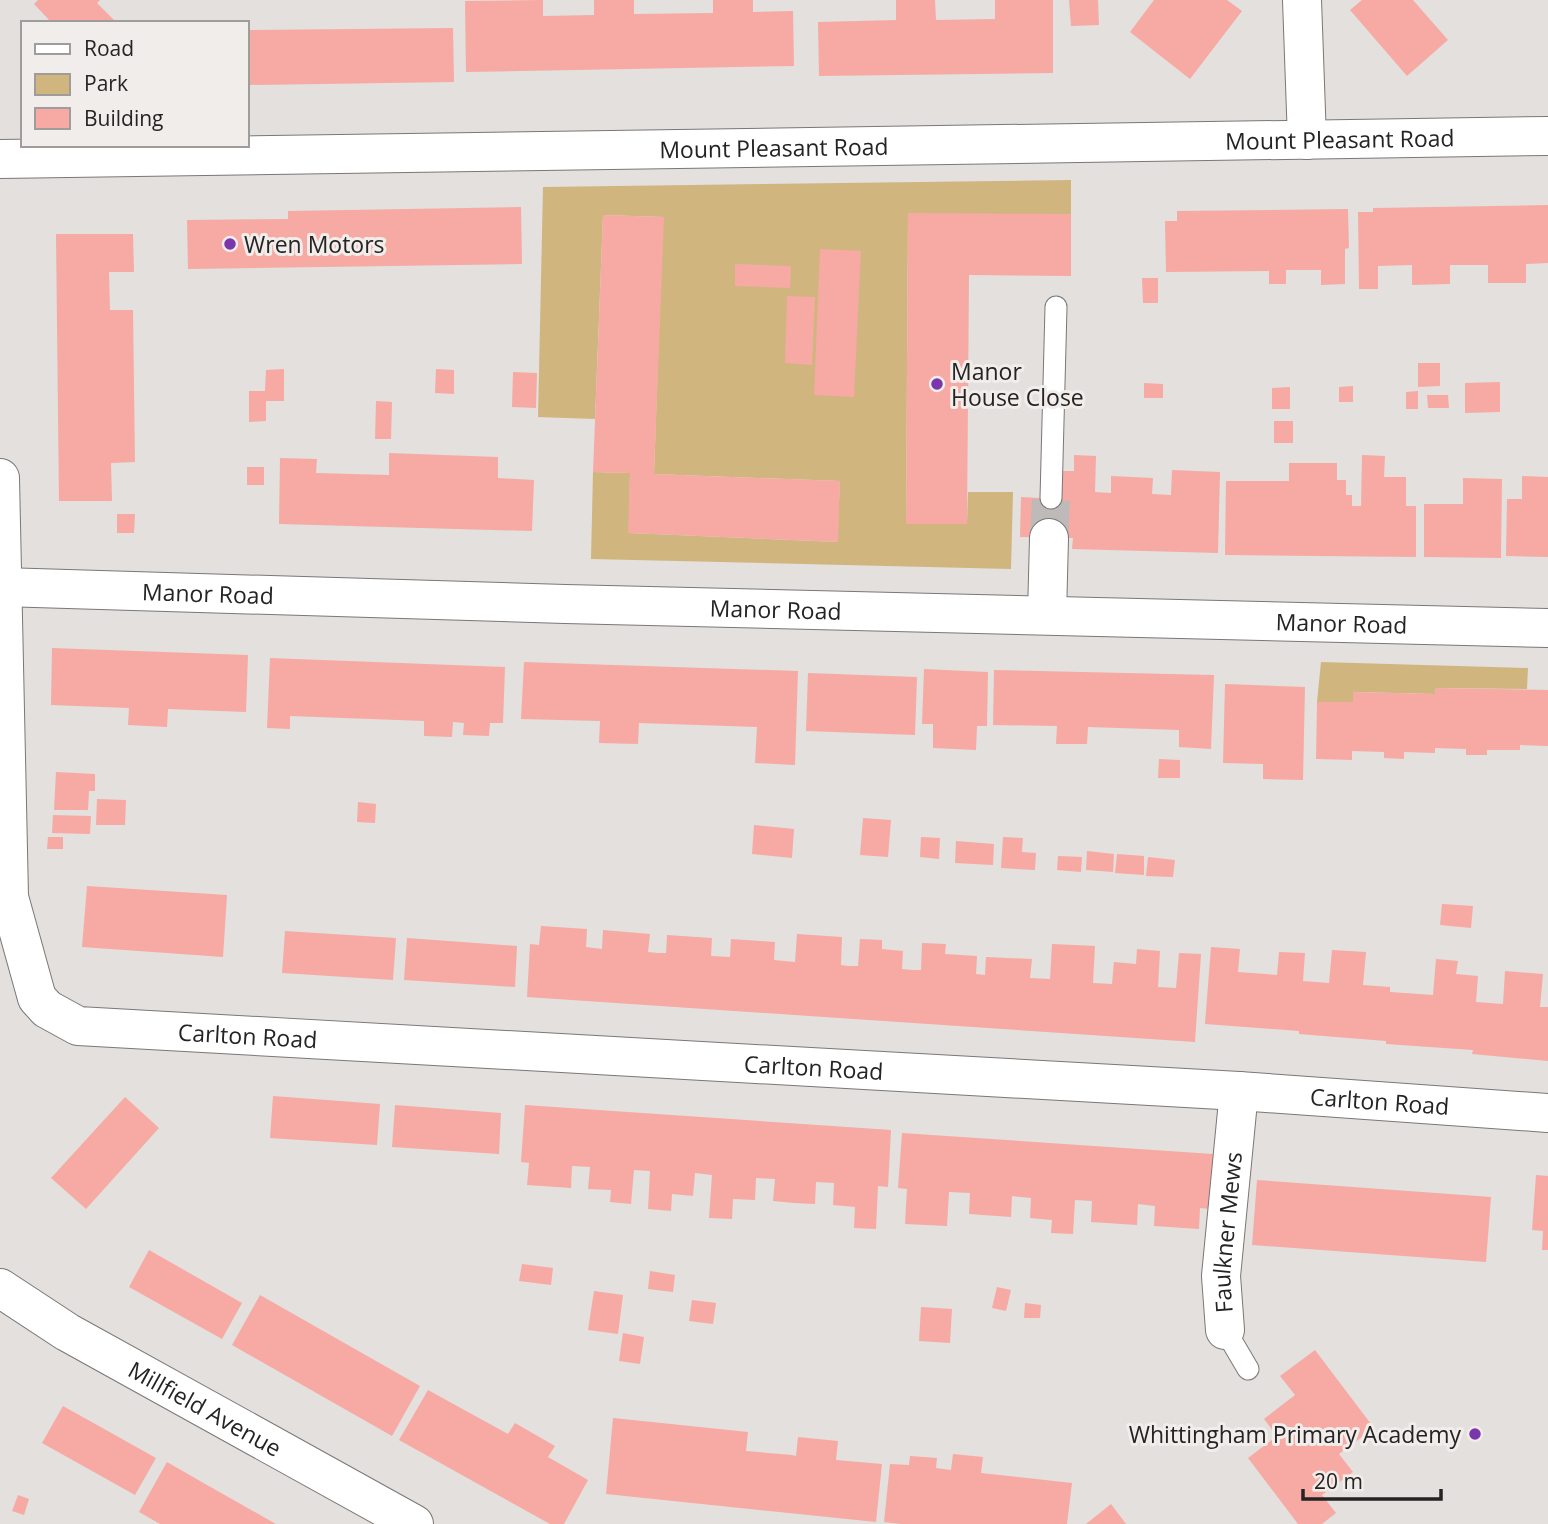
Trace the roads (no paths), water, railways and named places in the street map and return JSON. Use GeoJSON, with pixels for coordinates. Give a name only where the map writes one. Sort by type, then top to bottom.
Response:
{"type":"FeatureCollection","features":[{"type":"Feature","properties":{"kind":"street"},"geometry":{"type":"LineString","coordinates":[[1302,0],[1307,140]]}},
{"type":"Feature","properties":{"kind":"street","name":"Mount Pleasant Road"},"geometry":{"type":"LineString","coordinates":[[0,159],[1548,136]]}},
{"type":"Feature","properties":{"kind":"street"},"geometry":{"type":"LineString","coordinates":[[0,478],[2,587]]}},
{"type":"Feature","properties":{"kind":"street"},"geometry":{"type":"LineString","coordinates":[[1047,615],[1049,538]]}},
{"type":"Feature","properties":{"kind":"street","name":"Manor Road"},"geometry":{"type":"LineString","coordinates":[[2,587],[1548,628]]}},
{"type":"Feature","properties":{"kind":"street","name":"Carlton Road"},"geometry":{"type":"LineString","coordinates":[[2,587],[9,897],[37,998],[47,1009],[78,1026],[1239,1091],[1548,1113]]}},
{"type":"Feature","properties":{"kind":"street","name":"Faulkner Mews"},"geometry":{"type":"LineString","coordinates":[[1225,1329],[1221,1276],[1239,1091]]}},
{"type":"Feature","properties":{"kind":"street","name":"Millfield Avenue"},"geometry":{"type":"LineString","coordinates":[[0,1289],[67,1332],[414,1524]]}},
{"type":"Feature","properties":{"kind":"lane"},"geometry":{"type":"LineString","coordinates":[[1051,498],[1056,307]]}},
{"type":"Feature","properties":{"kind":"lane","name":"Faulkner Mews"},"geometry":{"type":"LineString","coordinates":[[1225,1329],[1248,1369]]}},
{"type":"Feature","properties":{"kind":"tunnel"},"geometry":{"type":"LineString","coordinates":[[1049,538],[1051,498]]}},
{"type":"Feature","properties":{"kind":"place","name":"Wren Motors"},"geometry":{"type":"Point","coordinates":[230,244]}},
{"type":"Feature","properties":{"kind":"place","name":"Manor House Close"},"geometry":{"type":"Point","coordinates":[937,384]}},
{"type":"Feature","properties":{"kind":"place","name":"Whittingham Primary Academy"},"geometry":{"type":"Point","coordinates":[1475,1434]}}]}
